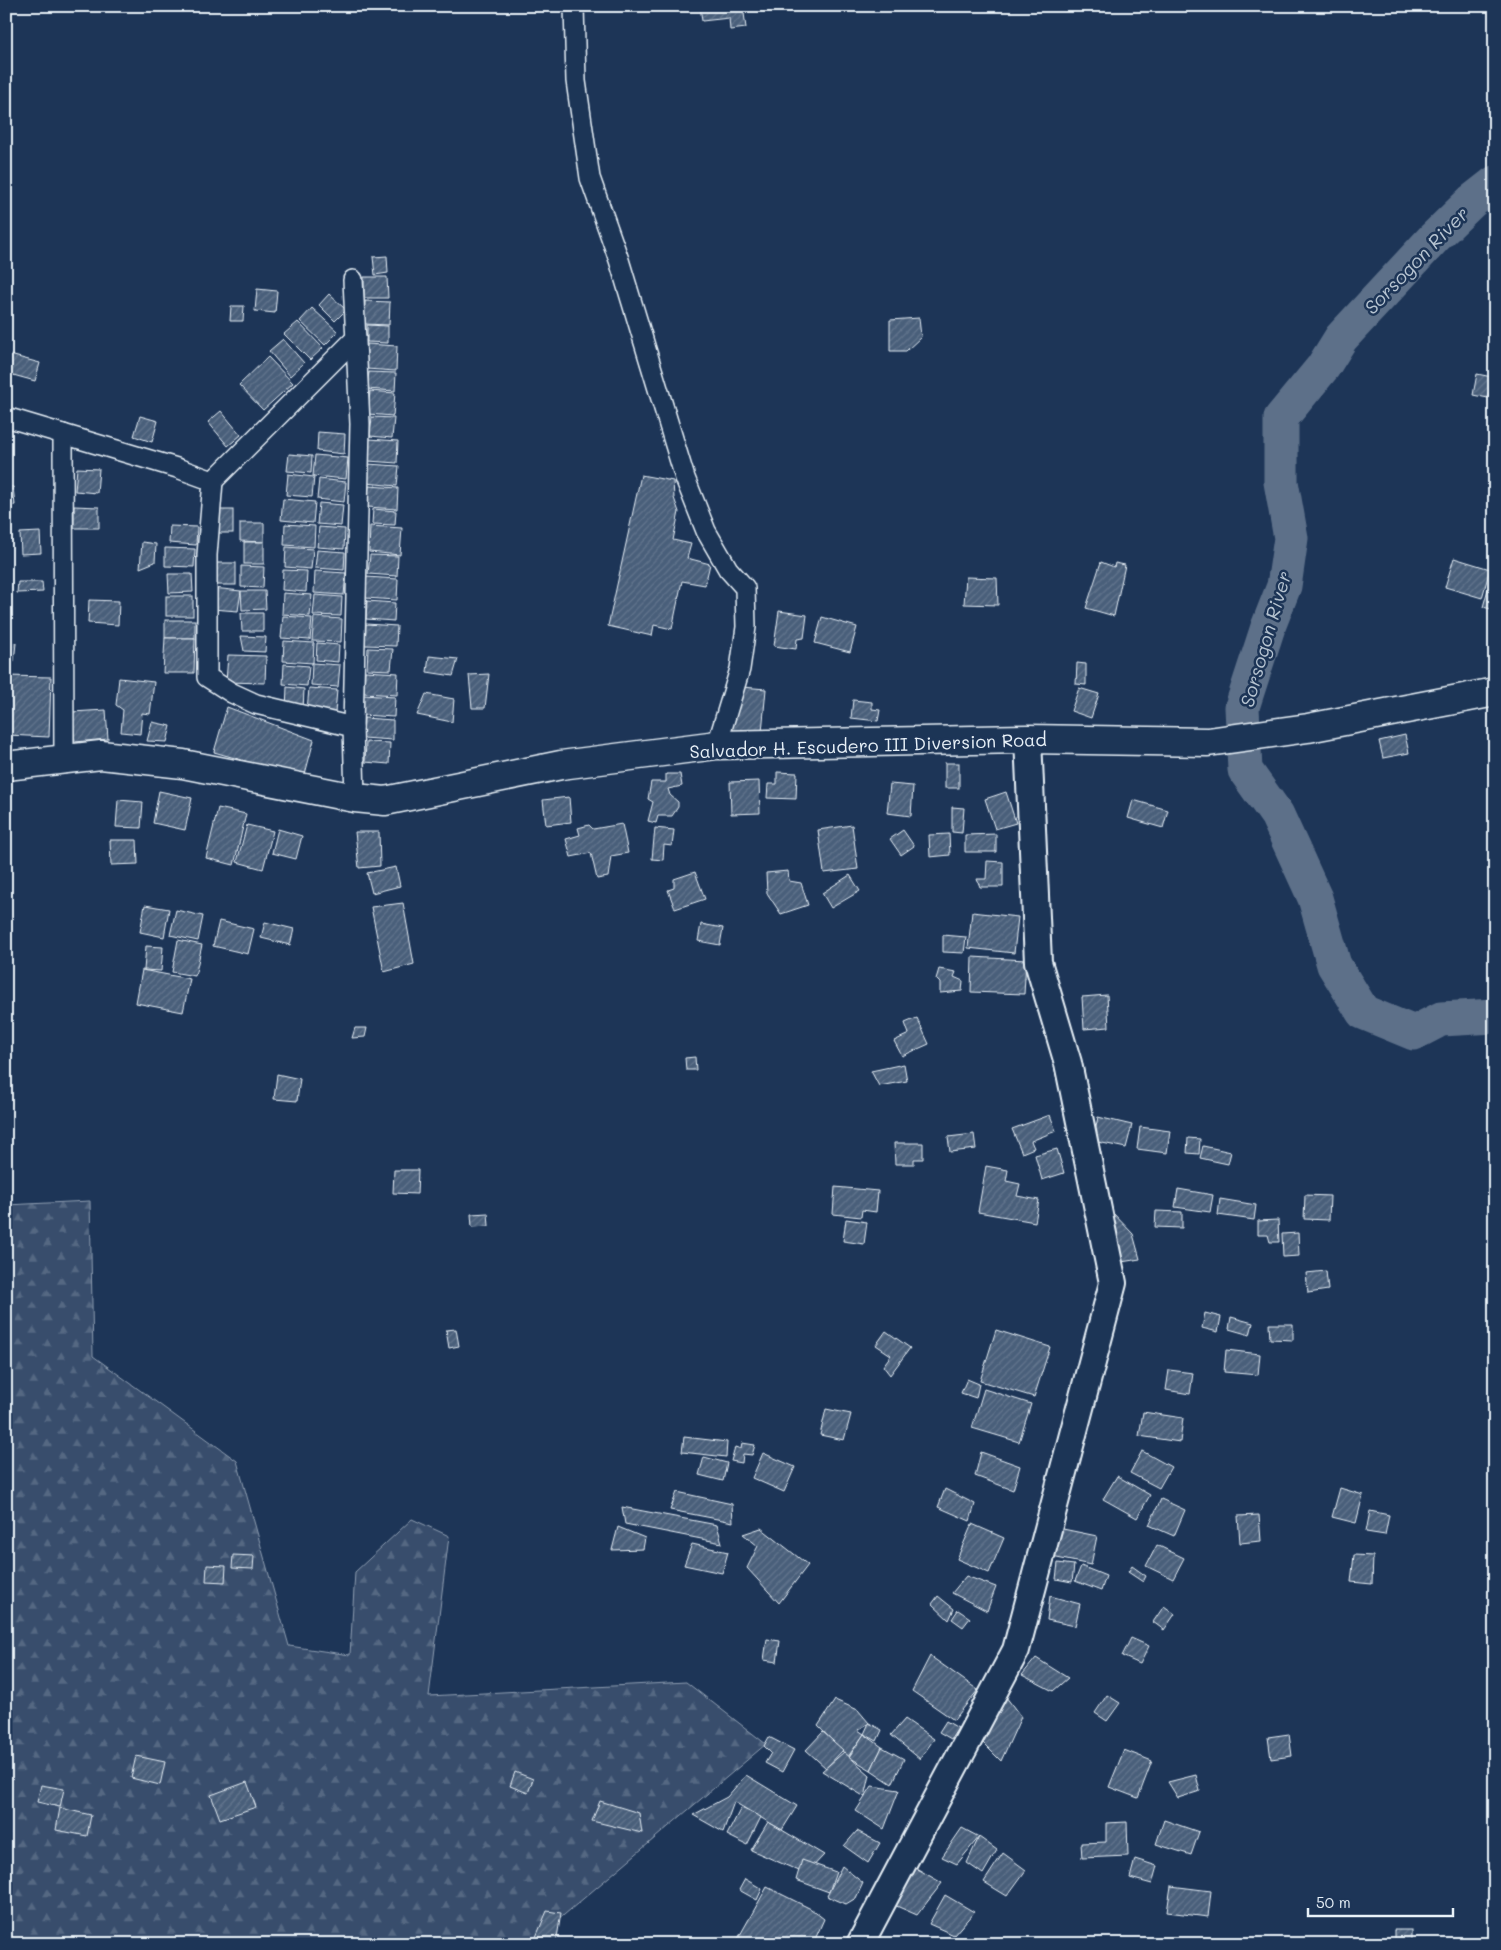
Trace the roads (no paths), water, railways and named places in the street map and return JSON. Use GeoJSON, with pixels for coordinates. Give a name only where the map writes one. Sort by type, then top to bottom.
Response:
{"type":"FeatureCollection","features":[{"type":"Feature","properties":{"kind":"highway","name":"Salvador H. Escudero III Diversion Road"},"geometry":{"type":"LineString","coordinates":[[6,766],[101,755],[183,764],[355,798],[386,801],[561,765],[717,745],[1028,739],[1208,742],[1308,728],[1495,692]]}},
{"type":"Feature","properties":{"kind":"street"},"geometry":{"type":"LineString","coordinates":[[574,6],[576,81],[590,178],[619,260],[685,478],[706,531],[728,569],[745,588],[746,627],[740,669],[717,745]]}},
{"type":"Feature","properties":{"kind":"street"},"geometry":{"type":"LineString","coordinates":[[353,280],[360,424],[353,727],[355,798]]}},
{"type":"Feature","properties":{"kind":"street"},"geometry":{"type":"LineString","coordinates":[[353,727],[256,704],[232,693],[206,677],[207,555],[212,481],[356,338]]}},
{"type":"Feature","properties":{"kind":"street"},"geometry":{"type":"LineString","coordinates":[[6,417],[212,481]]}},
{"type":"Feature","properties":{"kind":"street"},"geometry":{"type":"LineString","coordinates":[[63,434],[64,759]]}},
{"type":"Feature","properties":{"kind":"street"},"geometry":{"type":"LineString","coordinates":[[860,1944],[1016,1650],[1112,1283],[1068,1063],[1038,962],[1028,739]]}},
{"type":"Feature","properties":{"kind":"waterway","name":"Sorsogon River"},"geometry":{"type":"LineString","coordinates":[[1495,183],[1472,201],[1434,238],[1341,338],[1323,367],[1281,418],[1281,482],[1291,538],[1284,586],[1268,627],[1242,707],[1245,770],[1277,815],[1315,898],[1334,965],[1363,1012],[1414,1033],[1441,1019],[1495,1016]]}}]}
